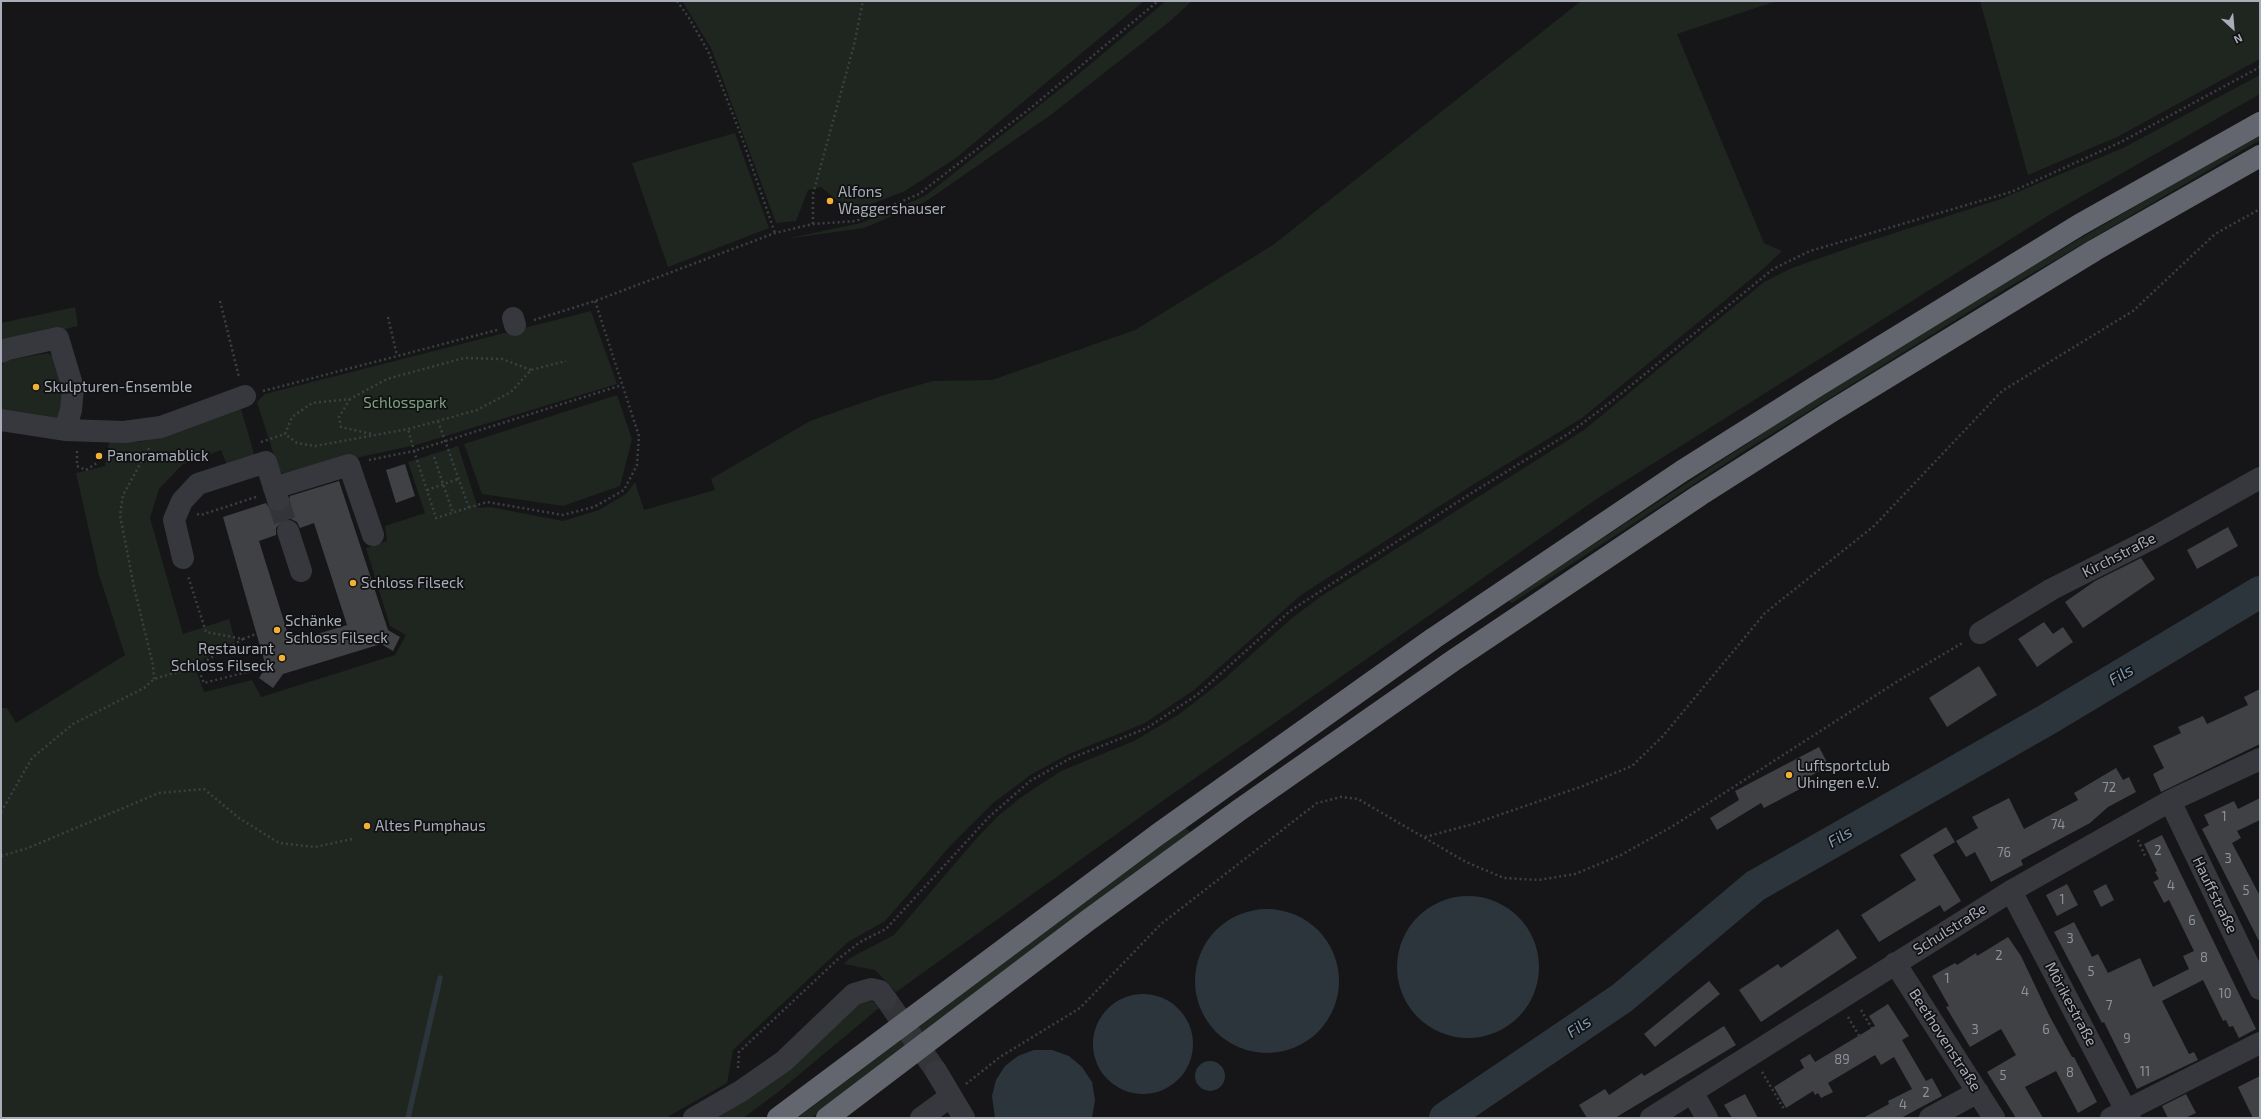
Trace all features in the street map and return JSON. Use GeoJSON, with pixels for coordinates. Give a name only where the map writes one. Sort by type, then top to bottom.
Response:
{"type":"FeatureCollection","features":[{"type":"Feature","properties":{"kind":"highway"},"geometry":{"type":"LineString","coordinates":[[778,1118],[1157,835],[1453,625],[1682,471],[2079,225],[2260,123]]}},
{"type":"Feature","properties":{"kind":"highway"},"geometry":{"type":"LineString","coordinates":[[827,1118],[1093,916],[1238,811],[1480,643],[1700,495],[1832,411],[2095,250],[2260,156]]}},
{"type":"Feature","properties":{"kind":"street"},"geometry":{"type":"LineString","coordinates":[[1,352],[8,349],[58,338],[73,388],[71,410],[65,430]]}},
{"type":"Feature","properties":{"kind":"street"},"geometry":{"type":"LineString","coordinates":[[1,420],[65,430],[124,432],[161,427],[244,396]]}},
{"type":"Feature","properties":{"kind":"street"},"geometry":{"type":"LineString","coordinates":[[183,558],[174,520],[182,501],[198,484],[266,462],[276,493],[349,464],[373,535]]}},
{"type":"Feature","properties":{"kind":"street","name":"Kirchstraße"},"geometry":{"type":"LineString","coordinates":[[1980,633],[2052,589],[2153,538],[2260,478]]}},
{"type":"Feature","properties":{"kind":"street"},"geometry":{"type":"LineString","coordinates":[[288,531],[301,571]]}},
{"type":"Feature","properties":{"kind":"street","name":"Schulstraße"},"geometry":{"type":"LineString","coordinates":[[1651,1118],[2011,891],[2170,801],[2260,759]]}},
{"type":"Feature","properties":{"kind":"street","name":"Hauffstraße"},"geometry":{"type":"LineString","coordinates":[[2170,801],[2260,989]]}},
{"type":"Feature","properties":{"kind":"street","name":"Mörikestraße"},"geometry":{"type":"LineString","coordinates":[[2011,891],[2123,1116]]}},
{"type":"Feature","properties":{"kind":"street","name":"Beethovenstraße"},"geometry":{"type":"LineString","coordinates":[[1895,963],[1994,1118]]}},
{"type":"Feature","properties":{"kind":"street"},"geometry":{"type":"LineString","coordinates":[[694,1118],[741,1091],[784,1061],[854,994],[871,990],[880,991],[886,999]]}},
{"type":"Feature","properties":{"kind":"street"},"geometry":{"type":"LineString","coordinates":[[2123,1116],[2260,1043]]}},
{"type":"Feature","properties":{"kind":"street"},"geometry":{"type":"LineString","coordinates":[[936,1071],[964,1118]]}},
{"type":"Feature","properties":{"kind":"street"},"geometry":{"type":"LineString","coordinates":[[1692,1092],[1707,1118]]}},
{"type":"Feature","properties":{"kind":"street"},"geometry":{"type":"LineString","coordinates":[[1930,1118],[1978,1092]]}},
{"type":"Feature","properties":{"kind":"street"},"geometry":{"type":"LineString","coordinates":[[921,1118],[951,1096]]}},
{"type":"Feature","properties":{"kind":"path"},"geometry":{"type":"LineString","coordinates":[[677,1],[689,18],[708,51],[741,135],[775,233]]}},
{"type":"Feature","properties":{"kind":"path"},"geometry":{"type":"LineString","coordinates":[[813,224],[815,186],[854,44],[863,1]]}},
{"type":"Feature","properties":{"kind":"path"},"geometry":{"type":"LineString","coordinates":[[220,301],[244,396],[398,356],[595,300],[775,233],[813,224],[856,221],[919,194],[1032,107],[1158,1]]}},
{"type":"Feature","properties":{"kind":"path"},"geometry":{"type":"LineString","coordinates":[[741,1091],[738,1071],[740,1052],[837,960],[860,942],[886,929],[989,817],[1030,781],[1069,759],[1147,728],[1197,695],[1290,611],[1470,494],[1568,434],[1611,402],[1773,269],[1810,251],[2011,192],[2121,142],[2260,67]]}},
{"type":"Feature","properties":{"kind":"path"},"geometry":{"type":"LineString","coordinates":[[1425,837],[1472,824],[1583,786],[1632,766],[1663,736],[1765,613],[1874,526],[2002,391],[2133,312],[2214,234],[2260,208]]}},
{"type":"Feature","properties":{"kind":"path"},"geometry":{"type":"LineString","coordinates":[[408,429],[436,518],[487,502],[562,515],[594,507],[624,490],[638,465],[639,436],[595,300]]}},
{"type":"Feature","properties":{"kind":"path"},"geometry":{"type":"LineString","coordinates":[[388,317],[398,356]]}},
{"type":"Feature","properties":{"kind":"path"},"geometry":{"type":"LineString","coordinates":[[259,442],[285,434],[292,418],[312,403],[350,399],[387,379],[464,358],[502,359],[531,370]]}},
{"type":"Feature","properties":{"kind":"path"},"geometry":{"type":"LineString","coordinates":[[285,434],[297,442],[315,446],[408,429],[477,410],[510,392],[531,370],[566,361]]}},
{"type":"Feature","properties":{"kind":"path"},"geometry":{"type":"LineString","coordinates":[[349,464],[414,451],[622,385]]}},
{"type":"Feature","properties":{"kind":"path"},"geometry":{"type":"LineString","coordinates":[[350,399],[339,417],[341,427],[374,435]]}},
{"type":"Feature","properties":{"kind":"path"},"geometry":{"type":"LineString","coordinates":[[438,421],[469,508]]}},
{"type":"Feature","properties":{"kind":"path"},"geometry":{"type":"LineString","coordinates":[[154,679],[153,665],[134,588],[120,515],[123,495],[161,427]]}},
{"type":"Feature","properties":{"kind":"path"},"geometry":{"type":"LineString","coordinates":[[89,432],[77,451],[77,466],[86,470],[97,463]]}},
{"type":"Feature","properties":{"kind":"path"},"geometry":{"type":"LineString","coordinates":[[434,457],[453,513]]}},
{"type":"Feature","properties":{"kind":"path"},"geometry":{"type":"LineString","coordinates":[[427,490],[458,479]]}},
{"type":"Feature","properties":{"kind":"path"},"geometry":{"type":"LineString","coordinates":[[179,509],[200,516],[276,493]]}},
{"type":"Feature","properties":{"kind":"path"},"geometry":{"type":"LineString","coordinates":[[183,558],[206,632],[244,639]]}},
{"type":"Feature","properties":{"kind":"path"},"geometry":{"type":"LineString","coordinates":[[951,1096],[1000,1057],[1080,1008],[1161,924],[1317,803],[1341,797],[1358,799],[1466,862],[1504,878],[1539,880],[1575,874],[1621,855],[1674,826],[1898,681],[1980,633]]}},
{"type":"Feature","properties":{"kind":"path"},"geometry":{"type":"LineString","coordinates":[[1,812],[32,758],[73,724],[144,688],[154,679],[197,666],[244,639],[256,634]]}},
{"type":"Feature","properties":{"kind":"path"},"geometry":{"type":"LineString","coordinates":[[197,666],[204,683],[266,667]]}},
{"type":"Feature","properties":{"kind":"path"},"geometry":{"type":"LineString","coordinates":[[1,856],[28,848],[159,793],[204,789],[239,818],[279,843],[315,847],[352,839]]}},
{"type":"Feature","properties":{"kind":"path"},"geometry":{"type":"LineString","coordinates":[[1844,996],[1861,1039]]}},
{"type":"Feature","properties":{"kind":"path"},"geometry":{"type":"LineString","coordinates":[[1844,996],[1882,1045]]}},
{"type":"Feature","properties":{"kind":"path"},"geometry":{"type":"LineString","coordinates":[[1751,1054],[1784,1109]]}},
{"type":"Feature","properties":{"kind":"green space"},"geometry":{"type":"Polygon","coordinates":[[[682,1],[1144,1],[956,158],[905,191],[851,212],[821,187],[808,190],[796,221],[776,223],[711,48],[682,1]]]}},
{"type":"Feature","properties":{"kind":"green space"},"geometry":{"type":"Polygon","coordinates":[[[1166,1],[1192,1],[1169,22],[1052,114],[925,202],[864,228],[785,239],[861,223],[925,196],[1069,82],[1166,1]]]}},
{"type":"Feature","properties":{"kind":"green space"},"geometry":{"type":"Polygon","coordinates":[[[1581,1],[1777,1],[1677,34],[1764,243],[1782,251],[1763,269],[1582,418],[1471,486],[1301,595],[1194,690],[1145,723],[1069,754],[1032,774],[993,803],[951,845],[885,921],[848,942],[733,1050],[727,1083],[666,1118],[1,1118],[1,708],[7,708],[16,723],[125,655],[99,575],[76,473],[105,466],[109,442],[140,442],[241,409],[255,457],[227,465],[221,450],[183,464],[159,489],[150,518],[183,634],[229,619],[235,641],[194,665],[204,692],[252,680],[261,697],[395,655],[406,635],[390,626],[366,548],[387,541],[385,526],[425,513],[408,462],[458,446],[478,508],[490,507],[563,521],[599,510],[626,494],[635,482],[644,510],[715,490],[711,479],[810,421],[881,396],[933,381],[992,380],[1135,330],[1273,245],[1581,1]]]}},
{"type":"Feature","properties":{"kind":"green space"},"geometry":{"type":"Polygon","coordinates":[[[1980,1],[2260,1],[2260,59],[2117,137],[2028,175],[1980,1]]]}},
{"type":"Feature","properties":{"kind":"green space"},"geometry":{"type":"Polygon","coordinates":[[[2260,75],[2260,94],[2049,215],[1598,498],[1171,795],[896,992],[875,970],[844,964],[850,958],[894,935],[975,840],[997,817],[1020,798],[1061,771],[1134,741],[1178,715],[1223,680],[1292,618],[1320,597],[1584,430],[1764,282],[1792,268],[1860,244],[2001,199],[2123,148],[2260,75]]]}},
{"type":"Feature","properties":{"kind":"green space"},"geometry":{"type":"Polygon","coordinates":[[[735,133],[769,228],[668,267],[632,163],[735,133]]]}},
{"type":"Feature","properties":{"kind":"green space"},"geometry":{"type":"Polygon","coordinates":[[[2260,134],[2260,140],[2004,290],[1746,450],[1512,603],[1508,600],[1840,383],[2000,285],[2260,134]]]}},
{"type":"Feature","properties":{"kind":"green space"},"geometry":{"type":"Polygon","coordinates":[[[75,307],[78,326],[1,344],[1,323],[75,307]]]}},
{"type":"Feature","properties":{"kind":"green space","name":"Schlosspark"},"geometry":{"type":"Polygon","coordinates":[[[591,311],[617,384],[416,445],[346,460],[289,477],[279,471],[257,402],[265,394],[591,311]]]}},
{"type":"Feature","properties":{"kind":"green space"},"geometry":{"type":"Polygon","coordinates":[[[48,353],[54,357],[62,389],[60,418],[1,415],[1,369],[4,361],[48,353]]]}},
{"type":"Feature","properties":{"kind":"green space"},"geometry":{"type":"Polygon","coordinates":[[[617,395],[632,439],[620,486],[563,506],[482,494],[464,444],[617,395]]]}},
{"type":"Feature","properties":{"kind":"green space"},"geometry":{"type":"Polygon","coordinates":[[[1185,827],[1191,833],[812,1118],[797,1118],[1185,827]]]}},
{"type":"Feature","properties":{"kind":"green space"},"geometry":{"type":"Polygon","coordinates":[[[863,1000],[874,1002],[879,1008],[777,1093],[743,1118],[711,1118],[863,1000]]]}},
{"type":"Feature","properties":{"kind":"shaded area"},"geometry":{"type":"Polygon","coordinates":[[[1461,896],[1475,896],[1489,899],[1501,904],[1513,912],[1523,922],[1534,940],[1538,953],[1538,981],[1534,994],[1523,1012],[1513,1022],[1501,1030],[1489,1035],[1475,1038],[1461,1038],[1447,1035],[1435,1030],[1423,1022],[1413,1012],[1405,1000],[1400,988],[1397,974],[1397,960],[1400,946],[1405,934],[1413,922],[1423,912],[1435,904],[1447,899],[1461,896]]]}},
{"type":"Feature","properties":{"kind":"shaded area"},"geometry":{"type":"Polygon","coordinates":[[[1267,909],[1294,915],[1318,930],[1333,954],[1339,981],[1333,1008],[1318,1032],[1294,1047],[1267,1053],[1240,1047],[1216,1032],[1201,1008],[1195,981],[1201,954],[1216,930],[1240,915],[1267,909]]]}},
{"type":"Feature","properties":{"kind":"shaded area"},"geometry":{"type":"Polygon","coordinates":[[[1143,994],[1153,995],[1171,1002],[1185,1016],[1192,1034],[1192,1054],[1185,1072],[1171,1086],[1153,1093],[1143,1094],[1133,1093],[1115,1086],[1101,1072],[1094,1054],[1093,1044],[1094,1034],[1101,1016],[1115,1002],[1133,995],[1143,994]]]}},
{"type":"Feature","properties":{"kind":"shaded area"},"geometry":{"type":"Polygon","coordinates":[[[1034,1050],[1052,1050],[1069,1056],[1082,1067],[1092,1082],[1095,1100],[1092,1118],[995,1118],[992,1096],[996,1080],[1005,1066],[1018,1056],[1034,1050]]]}},
{"type":"Feature","properties":{"kind":"shaded area"},"geometry":{"type":"Polygon","coordinates":[[[1210,1061],[1221,1065],[1225,1076],[1221,1087],[1210,1091],[1199,1087],[1195,1076],[1199,1065],[1210,1061]]]}},
{"type":"Feature","properties":{"kind":"building"},"geometry":{"type":"Polygon","coordinates":[[[405,464],[415,496],[396,503],[386,470],[405,464]]]}},
{"type":"Feature","properties":{"kind":"building","name":"Schloss Filseck"},"geometry":{"type":"Polygon","coordinates":[[[339,481],[388,630],[400,637],[393,651],[381,644],[283,674],[273,688],[259,678],[266,667],[223,517],[266,503],[270,509],[281,512],[287,508],[290,496],[339,481]],[[284,519],[276,528],[276,535],[259,541],[287,631],[301,639],[347,625],[314,523],[300,528],[297,522],[291,519],[284,519]]]}},
{"type":"Feature","properties":{"kind":"building"},"geometry":{"type":"Polygon","coordinates":[[[2228,527],[2238,546],[2197,569],[2187,550],[2228,527]]]}},
{"type":"Feature","properties":{"kind":"building"},"geometry":{"type":"Polygon","coordinates":[[[2141,558],[2155,579],[2083,628],[2065,602],[2095,581],[2141,558]]]}},
{"type":"Feature","properties":{"kind":"building"},"geometry":{"type":"Polygon","coordinates":[[[2044,622],[2053,634],[2063,627],[2073,642],[2037,667],[2018,639],[2044,622]]]}},
{"type":"Feature","properties":{"kind":"building"},"geometry":{"type":"Polygon","coordinates":[[[1979,666],[1997,695],[1947,727],[1929,698],[1979,666]]]}},
{"type":"Feature","properties":{"kind":"building"},"geometry":{"type":"Polygon","coordinates":[[[2260,689],[2260,744],[2161,792],[2153,774],[2164,768],[2153,746],[2181,733],[2178,727],[2203,716],[2207,724],[2248,705],[2244,697],[2260,689]]]}},
{"type":"Feature","properties":{"kind":"building","name":"Luftsportclub Uhingen e.V."},"geometry":{"type":"Polygon","coordinates":[[[1819,747],[1829,766],[1797,783],[1800,789],[1764,808],[1761,803],[1717,830],[1710,818],[1739,800],[1735,791],[1819,747]]]}},
{"type":"Feature","properties":{"kind":"building"},"geometry":{"type":"Polygon","coordinates":[[[2116,768],[2123,780],[2129,777],[2136,792],[2108,807],[2090,823],[2021,860],[2023,865],[1991,882],[1975,852],[1966,857],[1956,841],[1978,828],[1972,817],[2009,798],[2024,829],[2078,800],[2074,793],[2116,768]]]}},
{"type":"Feature","properties":{"kind":"building"},"geometry":{"type":"Polygon","coordinates":[[[2260,798],[2260,820],[2237,831],[2241,838],[2232,843],[2260,896],[2260,943],[2202,829],[2209,825],[2204,815],[2234,801],[2238,809],[2260,798]]]}},
{"type":"Feature","properties":{"kind":"building"},"geometry":{"type":"Polygon","coordinates":[[[1946,827],[1955,842],[1933,855],[1961,901],[1944,912],[1940,905],[1879,942],[1861,915],[1916,880],[1900,855],[1946,827]]]}},
{"type":"Feature","properties":{"kind":"building"},"geometry":{"type":"Polygon","coordinates":[[[2162,835],[2256,1029],[2239,1038],[2233,1026],[2229,1027],[2226,1020],[2223,1021],[2203,980],[2162,1001],[2189,1054],[2194,1052],[2198,1060],[2137,1089],[2104,1022],[2102,1023],[2054,932],[2074,922],[2092,957],[2098,954],[2108,973],[2140,958],[2153,987],[2189,969],[2183,956],[2194,951],[2169,900],[2164,903],[2153,882],[2159,879],[2155,872],[2157,871],[2144,844],[2162,835]]]}},
{"type":"Feature","properties":{"kind":"building"},"geometry":{"type":"Polygon","coordinates":[[[2067,884],[2078,905],[2057,916],[2046,895],[2067,884]]]}},
{"type":"Feature","properties":{"kind":"building"},"geometry":{"type":"Polygon","coordinates":[[[2106,884],[2114,900],[2101,907],[2093,891],[2106,884]]]}},
{"type":"Feature","properties":{"kind":"building"},"geometry":{"type":"Polygon","coordinates":[[[1838,929],[1857,958],[1761,1022],[1739,990],[1778,964],[1781,968],[1838,929]]]}},
{"type":"Feature","properties":{"kind":"building"},"geometry":{"type":"Polygon","coordinates":[[[2008,937],[2021,956],[2049,1015],[2072,1057],[2074,1057],[2097,1102],[2078,1113],[2056,1071],[2025,1087],[2043,1118],[2016,1118],[1987,1072],[2016,1055],[2001,1029],[1970,1047],[1946,1007],[1949,1006],[1932,976],[1955,963],[1957,965],[1976,953],[1977,956],[2008,937]]]}},
{"type":"Feature","properties":{"kind":"building"},"geometry":{"type":"Polygon","coordinates":[[[1709,981],[1720,994],[1655,1047],[1644,1034],[1709,981]]]}},
{"type":"Feature","properties":{"kind":"building"},"geometry":{"type":"Polygon","coordinates":[[[1888,1004],[1909,1036],[1902,1040],[1926,1081],[1932,1078],[1942,1096],[1901,1118],[1863,1118],[1889,1104],[1888,1101],[1912,1089],[1894,1057],[1881,1065],[1875,1055],[1828,1083],[1833,1092],[1821,1098],[1818,1093],[1815,1095],[1813,1091],[1786,1108],[1774,1087],[1804,1068],[1800,1060],[1810,1054],[1815,1062],[1875,1026],[1869,1016],[1888,1004]]]}},
{"type":"Feature","properties":{"kind":"building"},"geometry":{"type":"Polygon","coordinates":[[[1724,1026],[1736,1045],[1615,1118],[1587,1118],[1579,1105],[1605,1089],[1609,1095],[1642,1073],[1644,1076],[1724,1026]]]}},
{"type":"Feature","properties":{"kind":"building"},"geometry":{"type":"Polygon","coordinates":[[[2260,1076],[2260,1118],[2253,1118],[2238,1087],[2260,1076]]]}},
{"type":"Feature","properties":{"kind":"building"},"geometry":{"type":"Polygon","coordinates":[[[1745,1094],[1758,1118],[1732,1118],[1724,1105],[1745,1094]]]}},
{"type":"Feature","properties":{"kind":"building"},"geometry":{"type":"Polygon","coordinates":[[[2186,1094],[2196,1113],[2185,1118],[2168,1118],[2162,1106],[2186,1094]]]}},
{"type":"Feature","properties":{"kind":"waterway","name":"Fils"},"geometry":{"type":"LineString","coordinates":[[1445,1118],[1622,998],[1755,886],[2048,719],[2260,592]]}},
{"type":"Feature","properties":{"kind":"waterway"},"geometry":{"type":"LineString","coordinates":[[408,1118],[440,978]]}},
{"type":"Feature","properties":{"kind":"tunnel"},"geometry":{"type":"LineString","coordinates":[[278,500],[288,531]]}},
{"type":"Feature","properties":{"kind":"tunnel"},"geometry":{"type":"LineString","coordinates":[[886,999],[936,1071]]}},
{"type":"Feature","properties":{"kind":"place","name":"Alfons Waggershauser"},"geometry":{"type":"Point","coordinates":[830,201]}},
{"type":"Feature","properties":{"kind":"place","name":"Skulpturen-Ensemble"},"geometry":{"type":"Point","coordinates":[36,387]}},
{"type":"Feature","properties":{"kind":"place","name":"Panoramablick"},"geometry":{"type":"Point","coordinates":[99,456]}},
{"type":"Feature","properties":{"kind":"place","name":"Schloss Filseck"},"geometry":{"type":"Point","coordinates":[353,583]}},
{"type":"Feature","properties":{"kind":"place","name":"Schänke Schloss Filseck"},"geometry":{"type":"Point","coordinates":[277,630]}},
{"type":"Feature","properties":{"kind":"place","name":"Restaurant Schloss Filseck"},"geometry":{"type":"Point","coordinates":[282,658]}},
{"type":"Feature","properties":{"kind":"place","name":"Luftsportclub Uhingen e.V."},"geometry":{"type":"Point","coordinates":[1789,775]}},
{"type":"Feature","properties":{"kind":"place","name":"Altes Pumphaus"},"geometry":{"type":"Point","coordinates":[367,826]}}]}
